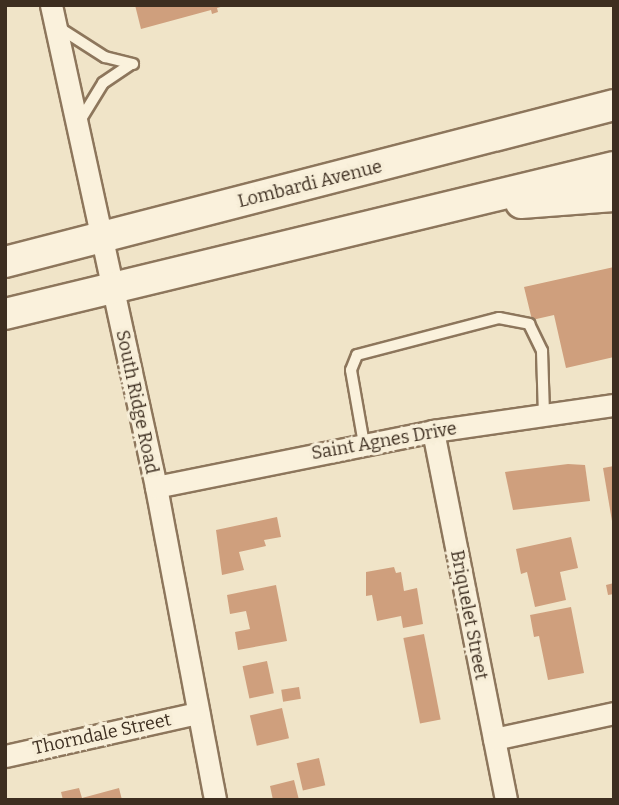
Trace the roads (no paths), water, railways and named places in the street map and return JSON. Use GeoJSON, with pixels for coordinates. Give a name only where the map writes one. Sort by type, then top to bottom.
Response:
{"type":"FeatureCollection","features":[{"type":"Feature","properties":{"kind":"main road","name":"Lombardi Avenue"},"geometry":{"type":"LineString","coordinates":[[5,262],[612,105]]}},
{"type":"Feature","properties":{"kind":"main road"},"geometry":{"type":"LineString","coordinates":[[5,314],[614,167]]}},
{"type":"Feature","properties":{"kind":"main road"},"geometry":{"type":"LineString","coordinates":[[482,197],[531,203],[614,196]]}},
{"type":"Feature","properties":{"kind":"street","name":"South Ridge Road"},"geometry":{"type":"LineString","coordinates":[[53,15],[156,487],[215,800]]}},
{"type":"Feature","properties":{"kind":"street","name":"Saint Agnes Drive"},"geometry":{"type":"LineString","coordinates":[[156,487],[433,430],[614,405]]}},
{"type":"Feature","properties":{"kind":"street","name":"Briquelet Street"},"geometry":{"type":"LineString","coordinates":[[433,430],[506,800]]}},
{"type":"Feature","properties":{"kind":"street","name":"Thorndale Street"},"geometry":{"type":"LineString","coordinates":[[5,755],[198,713]]}},
{"type":"Feature","properties":{"kind":"street"},"geometry":{"type":"LineString","coordinates":[[494,739],[614,713]]}},
{"type":"Feature","properties":{"kind":"lane"},"geometry":{"type":"LineString","coordinates":[[53,15],[105,57],[133,64],[103,83],[77,126]]}},
{"type":"Feature","properties":{"kind":"lane"},"geometry":{"type":"LineString","coordinates":[[364,444],[351,370],[357,355],[499,318],[529,324],[542,351],[544,414]]}}]}
